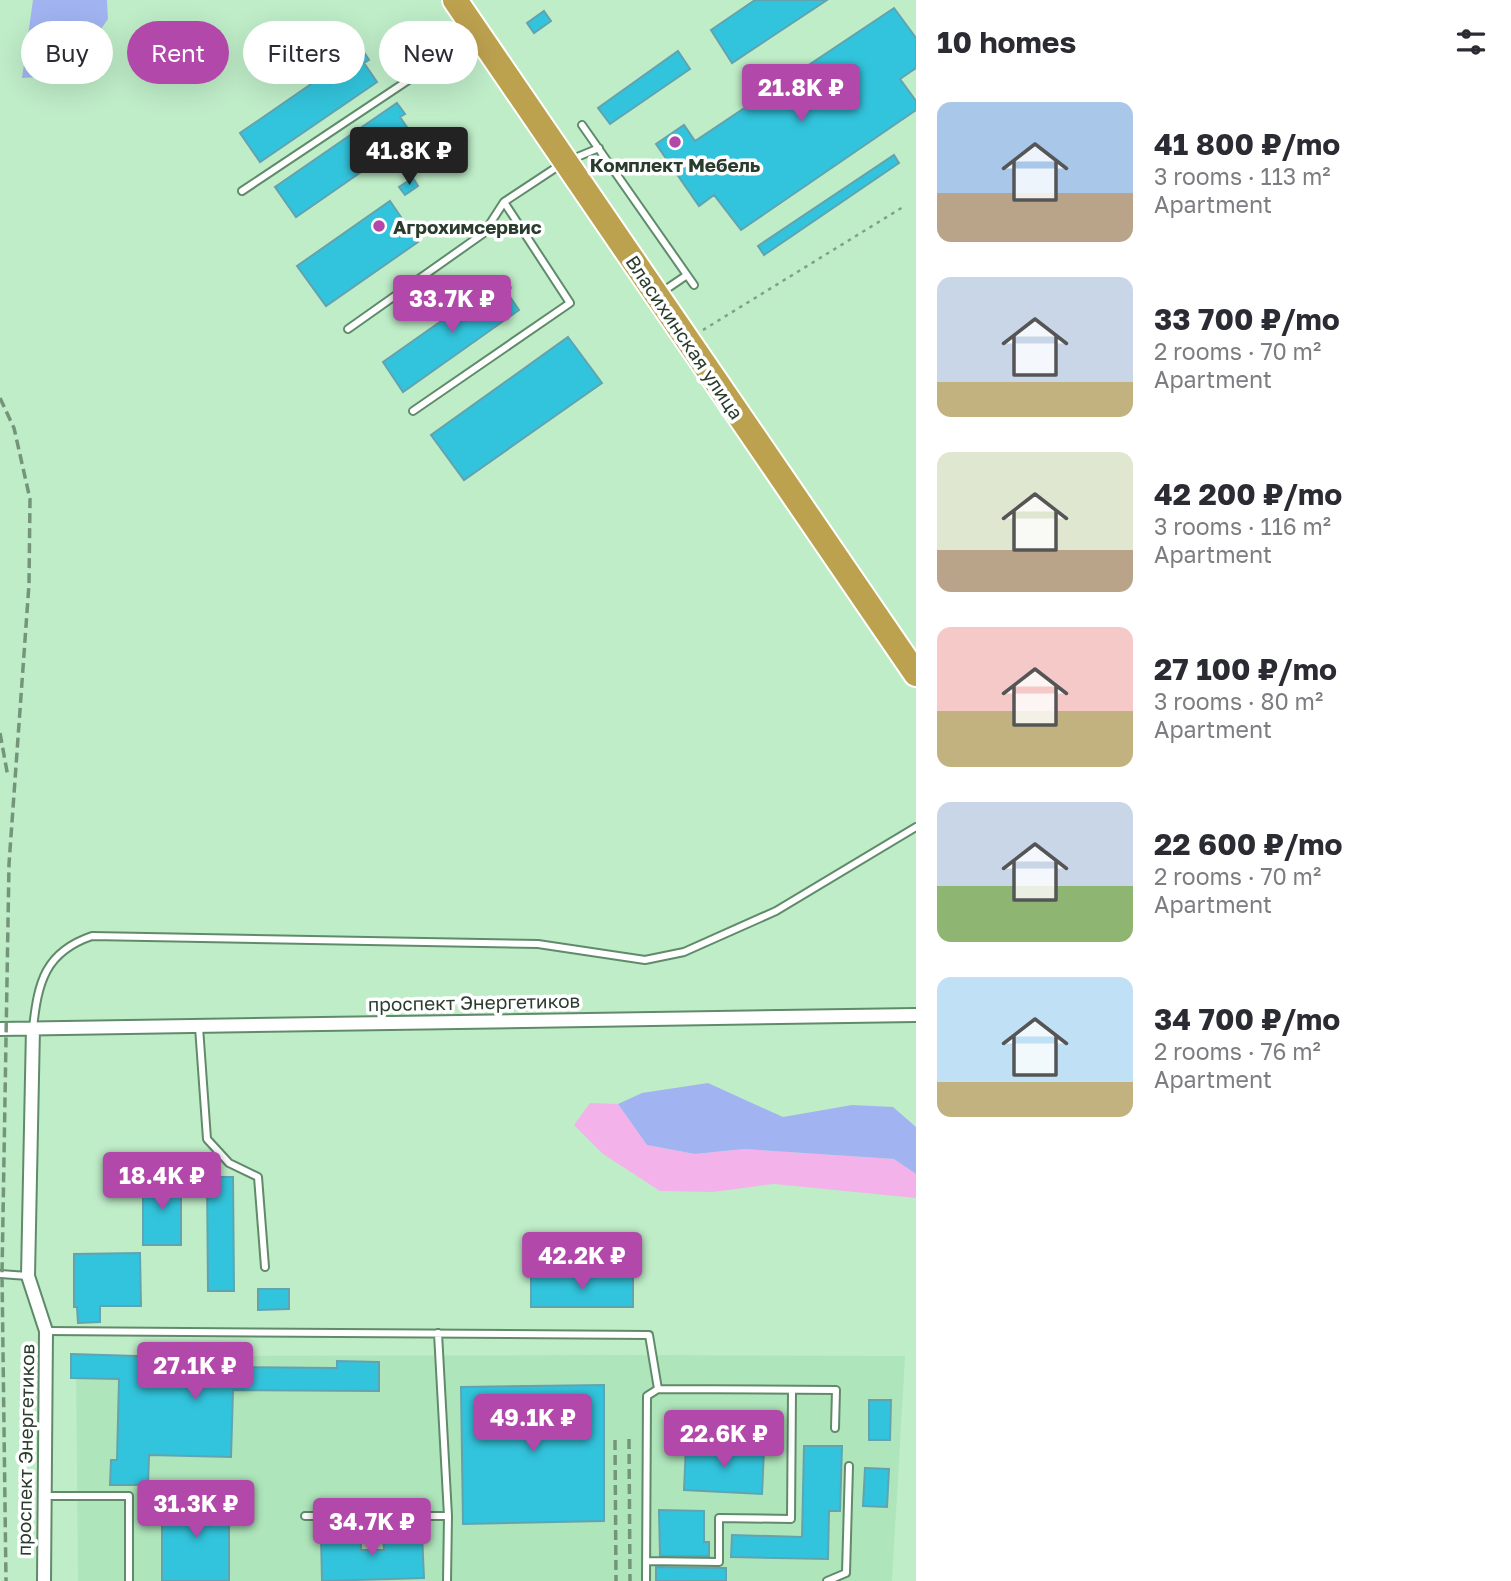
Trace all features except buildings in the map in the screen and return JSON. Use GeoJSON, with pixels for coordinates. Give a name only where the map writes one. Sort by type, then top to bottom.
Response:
{"type":"FeatureCollection","features":[{"type":"Feature","properties":{"kind":"highway","name":"Власихинская улица"},"geometry":{"type":"LineString","coordinates":[[455,0],[469,21]]}},
{"type":"Feature","properties":{"kind":"highway","name":"Власихинская улица"},"geometry":{"type":"LineString","coordinates":[[478,34],[916,674]]}},
{"type":"Feature","properties":{"kind":"street","name":"проспект Энергетиков"},"geometry":{"type":"LineString","coordinates":[[0,1029],[916,1015]]}},
{"type":"Feature","properties":{"kind":"street","name":"проспект Энергетиков"},"geometry":{"type":"LineString","coordinates":[[33,1028],[28,1276],[46,1331],[44,1581]]}},
{"type":"Feature","properties":{"kind":"lane"},"geometry":{"type":"LineString","coordinates":[[242,191],[403,84]]}},
{"type":"Feature","properties":{"kind":"lane"},"geometry":{"type":"LineString","coordinates":[[582,125],[694,285]]}},
{"type":"Feature","properties":{"kind":"lane"},"geometry":{"type":"LineString","coordinates":[[348,329],[484,233],[504,202],[565,162],[599,148]]}},
{"type":"Feature","properties":{"kind":"lane"},"geometry":{"type":"LineString","coordinates":[[413,411],[570,303],[504,202]]}},
{"type":"Feature","properties":{"kind":"lane"},"geometry":{"type":"LineString","coordinates":[[657,296],[687,275]]}},
{"type":"Feature","properties":{"kind":"lane"},"geometry":{"type":"LineString","coordinates":[[33,1028],[37,995],[49,962],[74,942],[93,936],[538,944],[645,960],[684,952],[776,911],[916,827]]}},
{"type":"Feature","properties":{"kind":"lane"},"geometry":{"type":"LineString","coordinates":[[199,1025],[207,1139],[229,1163],[258,1178],[265,1267]]}},
{"type":"Feature","properties":{"kind":"lane"},"geometry":{"type":"LineString","coordinates":[[0,1274],[28,1276]]}},
{"type":"Feature","properties":{"kind":"lane"},"geometry":{"type":"LineString","coordinates":[[46,1331],[649,1335],[658,1389]]}},
{"type":"Feature","properties":{"kind":"lane"},"geometry":{"type":"LineString","coordinates":[[438,1333],[448,1516],[447,1581]]}},
{"type":"Feature","properties":{"kind":"lane"},"geometry":{"type":"LineString","coordinates":[[646,1581],[647,1396],[658,1389],[836,1390],[835,1427]]}},
{"type":"Feature","properties":{"kind":"lane"},"geometry":{"type":"LineString","coordinates":[[646,1561],[719,1562],[719,1518],[791,1519],[792,1390]]}},
{"type":"Feature","properties":{"kind":"lane"},"geometry":{"type":"LineString","coordinates":[[827,1581],[846,1573],[849,1466]]}},
{"type":"Feature","properties":{"kind":"lane"},"geometry":{"type":"LineString","coordinates":[[44,1496],[129,1496],[129,1581]]}},
{"type":"Feature","properties":{"kind":"lane"},"geometry":{"type":"LineString","coordinates":[[306,1516],[448,1516]]}},
{"type":"Feature","properties":{"kind":"path"},"geometry":{"type":"LineString","coordinates":[[687,340],[902,207]]}},
{"type":"Feature","properties":{"kind":"shaded area"},"geometry":{"type":"Polygon","coordinates":[[[590,1103],[618,1104],[647,1145],[695,1154],[744,1149],[894,1159],[916,1174],[916,1198],[774,1184],[713,1192],[660,1191],[603,1154],[574,1125],[590,1103]]]}},
{"type":"Feature","properties":{"kind":"shaded area"},"geometry":{"type":"Polygon","coordinates":[[[76,1356],[905,1356],[892,1581],[78,1581],[76,1356]]]}},
{"type":"Feature","properties":{"kind":"water"},"geometry":{"type":"Polygon","coordinates":[[[33,0],[107,0],[107,21],[30,21],[33,0]]]}},
{"type":"Feature","properties":{"kind":"water"},"geometry":{"type":"Polygon","coordinates":[[[708,1083],[783,1117],[852,1105],[893,1107],[916,1127],[916,1174],[894,1159],[744,1149],[695,1154],[647,1145],[618,1104],[642,1093],[708,1083]]]}},
{"type":"Feature","properties":{"kind":"railway"},"geometry":{"type":"LineString","coordinates":[[0,398],[14,428],[30,499],[29,584],[9,864],[2,1274],[6,1581]]}},
{"type":"Feature","properties":{"kind":"railway"},"geometry":{"type":"LineString","coordinates":[[0,733],[8,777]]}},
{"type":"Feature","properties":{"kind":"railway"},"geometry":{"type":"LineString","coordinates":[[629,1439],[630,1581]]}},
{"type":"Feature","properties":{"kind":"railway"},"geometry":{"type":"LineString","coordinates":[[615,1440],[616,1581]]}},
{"type":"Feature","properties":{"kind":"place","name":"Комплект Мебель"},"geometry":{"type":"Point","coordinates":[675,142]}},
{"type":"Feature","properties":{"kind":"place","name":"Агрохимсервис"},"geometry":{"type":"Point","coordinates":[379,226]}}]}
